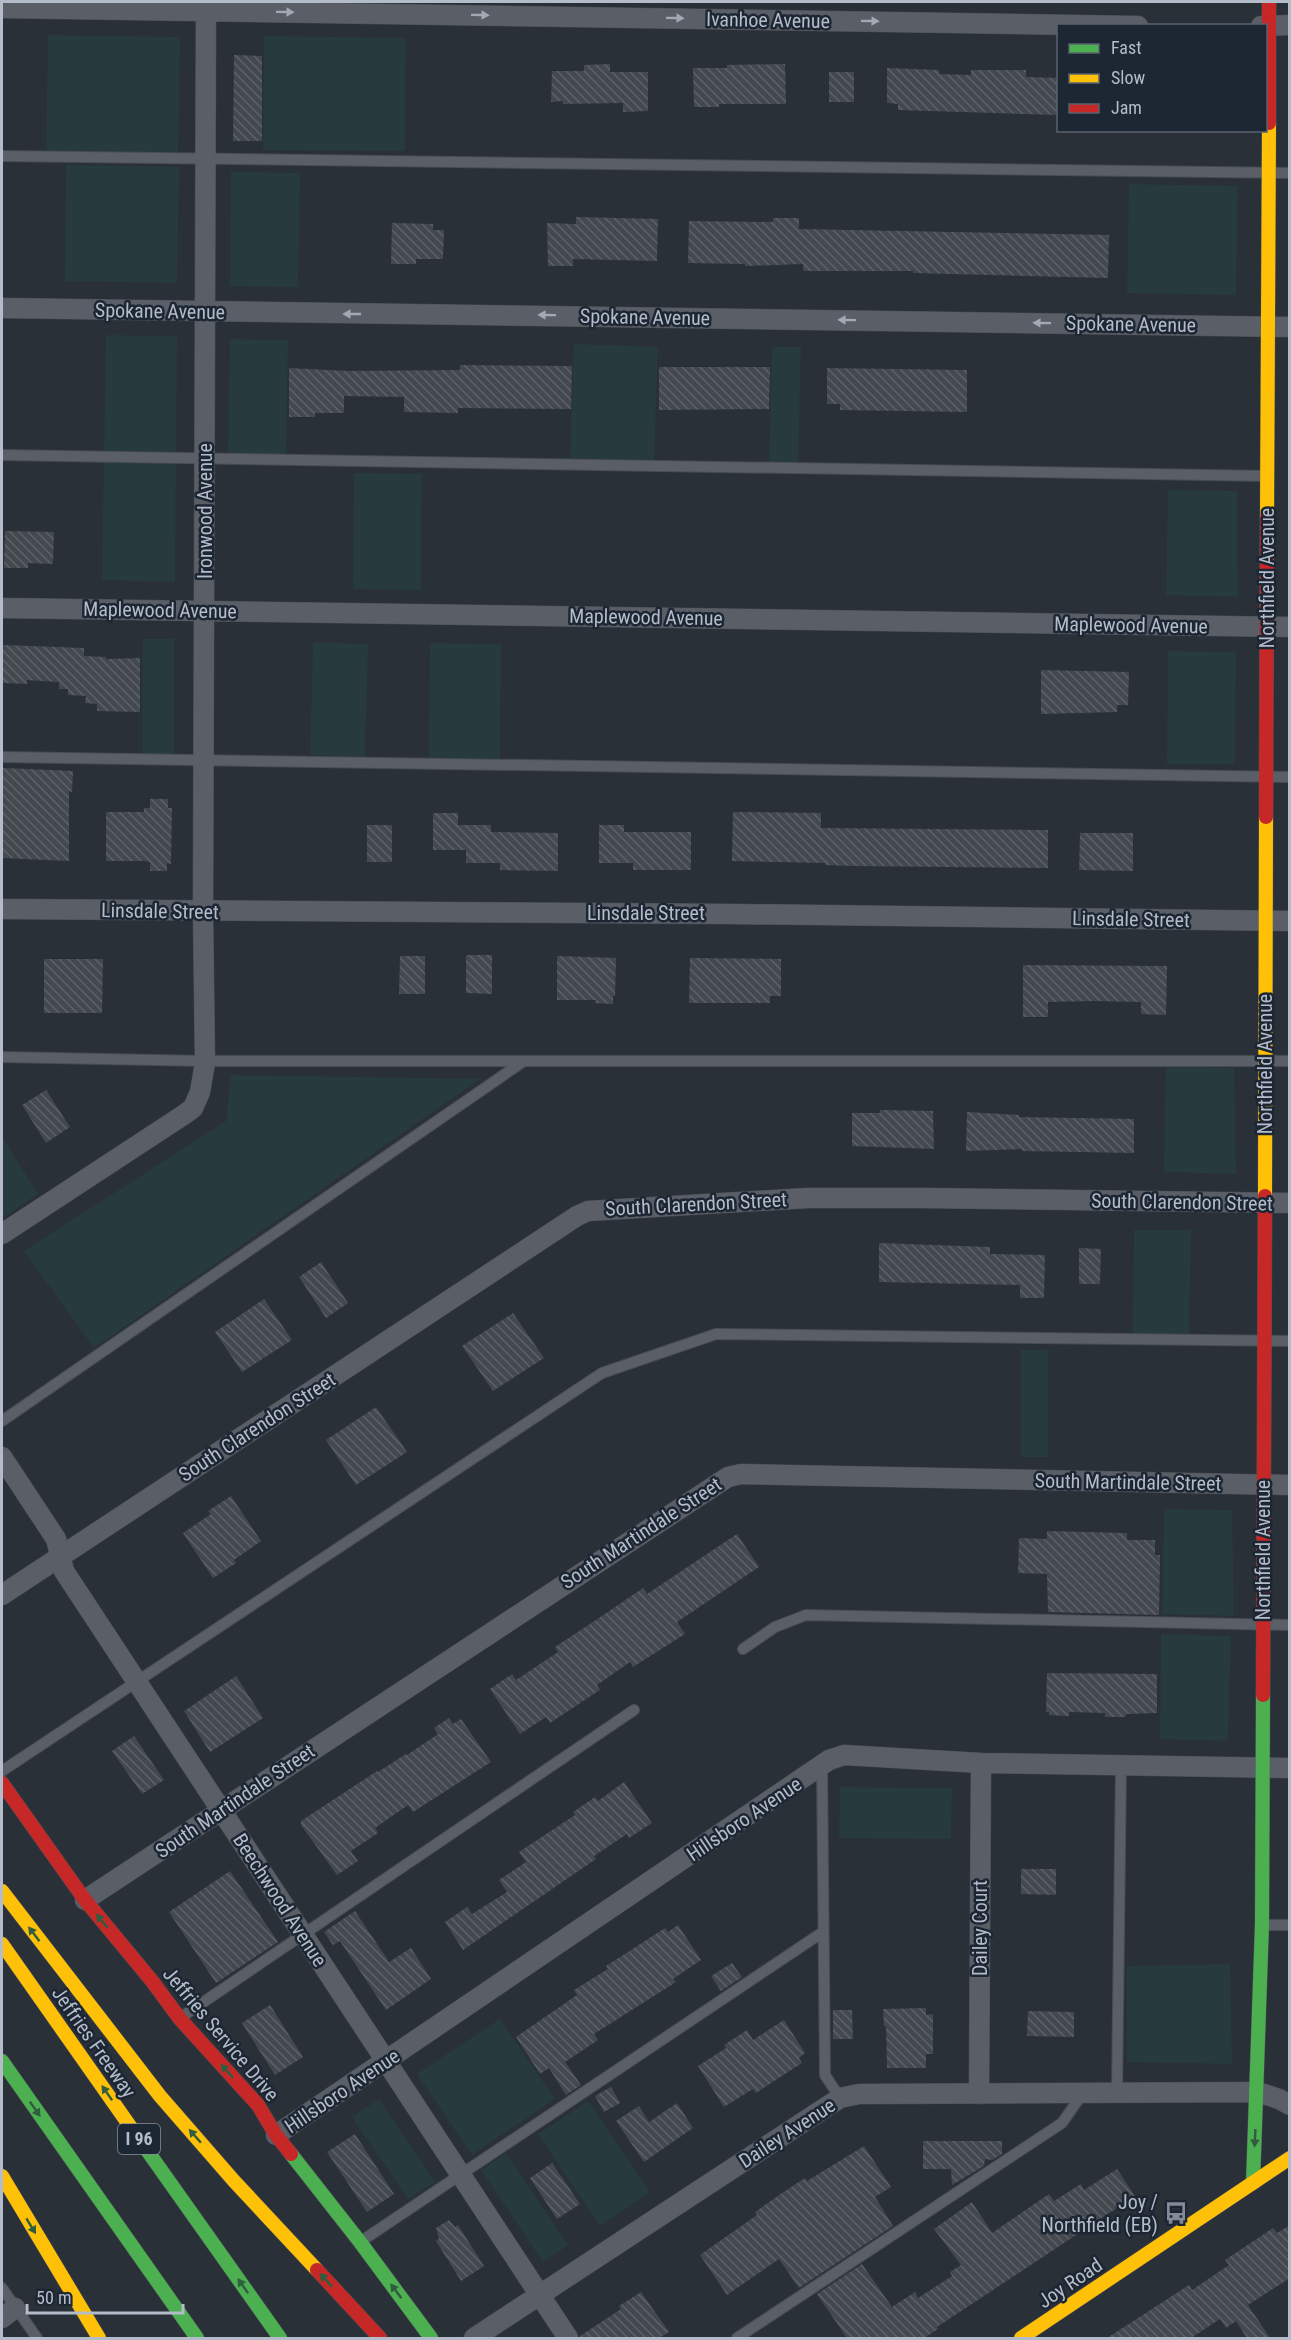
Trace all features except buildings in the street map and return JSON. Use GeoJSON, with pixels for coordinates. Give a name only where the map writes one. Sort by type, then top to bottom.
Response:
{"type":"FeatureCollection","features":[{"type":"Feature","properties":{"kind":"main road","name":"Northfield Avenue"},"geometry":{"type":"LineString","coordinates":[[1265,24],[1269,2]]}},
{"type":"Feature","properties":{"kind":"main road","name":"Northfield Avenue"},"geometry":{"type":"LineString","coordinates":[[1253,2183],[1258,2092],[1262,1924],[1269,172],[1267,98]]}},
{"type":"Feature","properties":{"kind":"main road","name":"Jeffries Service Drive"},"geometry":{"type":"LineString","coordinates":[[2,1783],[85,1900],[152,1981],[180,2019],[258,2105],[276,2135],[360,2242],[431,2338]]}},
{"type":"Feature","properties":{"kind":"main road"},"geometry":{"type":"LineString","coordinates":[[2,1891],[160,2096],[234,2181],[380,2338]]}},
{"type":"Feature","properties":{"kind":"main road","name":"Jeffries Freeway"},"geometry":{"type":"LineString","coordinates":[[2,1944],[280,2338]]}},
{"type":"Feature","properties":{"kind":"main road"},"geometry":{"type":"LineString","coordinates":[[2,2061],[197,2338]]}},
{"type":"Feature","properties":{"kind":"main road","name":"Joy Road"},"geometry":{"type":"LineString","coordinates":[[1021,2338],[1290,2158]]}},
{"type":"Feature","properties":{"kind":"main road"},"geometry":{"type":"LineString","coordinates":[[2,2176],[99,2338]]}},
{"type":"Feature","properties":{"kind":"street","name":"Ivanhoe Avenue"},"geometry":{"type":"LineString","coordinates":[[2,8],[206,6],[1057,24]]}},
{"type":"Feature","properties":{"kind":"street","name":"Ironwood Avenue"},"geometry":{"type":"LineString","coordinates":[[2,1234],[193,1108],[200,1092],[205,1061],[203,912],[206,6]]}},
{"type":"Feature","properties":{"kind":"street"},"geometry":{"type":"LineString","coordinates":[[1267,25],[1290,25]]}},
{"type":"Feature","properties":{"kind":"street","name":"Spokane Avenue"},"geometry":{"type":"LineString","coordinates":[[2,308],[1290,327]]}},
{"type":"Feature","properties":{"kind":"street","name":"Maplewood Avenue"},"geometry":{"type":"LineString","coordinates":[[2,608],[1290,627]]}},
{"type":"Feature","properties":{"kind":"street","name":"Linsdale Street"},"geometry":{"type":"LineString","coordinates":[[2,909],[734,914],[1290,921]]}},
{"type":"Feature","properties":{"kind":"street","name":"South Clarendon Street"},"geometry":{"type":"LineString","coordinates":[[2,1595],[577,1216],[588,1211],[808,1198],[1290,1203]]}},
{"type":"Feature","properties":{"kind":"street","name":"Beechwood Avenue"},"geometry":{"type":"LineString","coordinates":[[2,1457],[56,1539],[64,1570],[568,2338]]}},
{"type":"Feature","properties":{"kind":"street","name":"South Martindale Street"},"geometry":{"type":"LineString","coordinates":[[85,1900],[728,1477],[741,1474],[1290,1485]]}},
{"type":"Feature","properties":{"kind":"street","name":"Hillsboro Avenue"},"geometry":{"type":"LineString","coordinates":[[276,2135],[829,1760],[844,1755],[981,1763],[1290,1767]]}},
{"type":"Feature","properties":{"kind":"street","name":"Dailey Court"},"geometry":{"type":"LineString","coordinates":[[979,2094],[981,1763]]}},
{"type":"Feature","properties":{"kind":"street"},"geometry":{"type":"LineString","coordinates":[[1258,2092],[1290,2104]]}},
{"type":"Feature","properties":{"kind":"street","name":"Dailey Avenue"},"geometry":{"type":"LineString","coordinates":[[474,2338],[840,2098],[859,2094],[1258,2092]]}},
{"type":"Feature","properties":{"kind":"lane"},"geometry":{"type":"LineString","coordinates":[[2,156],[1290,172]]}},
{"type":"Feature","properties":{"kind":"lane"},"geometry":{"type":"LineString","coordinates":[[2,455],[1267,476]]}},
{"type":"Feature","properties":{"kind":"lane"},"geometry":{"type":"LineString","coordinates":[[2,757],[1290,777]]}},
{"type":"Feature","properties":{"kind":"lane"},"geometry":{"type":"LineString","coordinates":[[2,1057],[205,1061],[1290,1061]]}},
{"type":"Feature","properties":{"kind":"lane"},"geometry":{"type":"LineString","coordinates":[[2,1421],[524,1061]]}},
{"type":"Feature","properties":{"kind":"lane"},"geometry":{"type":"LineString","coordinates":[[2,1771],[602,1373],[716,1334],[1290,1341]]}},
{"type":"Feature","properties":{"kind":"lane"},"geometry":{"type":"LineString","coordinates":[[743,1649],[775,1627],[806,1615],[1290,1625]]}},
{"type":"Feature","properties":{"kind":"lane"},"geometry":{"type":"LineString","coordinates":[[180,2019],[634,1710]]}},
{"type":"Feature","properties":{"kind":"lane"},"geometry":{"type":"LineString","coordinates":[[822,1765],[825,2075],[840,2098]]}},
{"type":"Feature","properties":{"kind":"lane"},"geometry":{"type":"LineString","coordinates":[[1117,2093],[1121,1765]]}},
{"type":"Feature","properties":{"kind":"lane"},"geometry":{"type":"LineString","coordinates":[[1262,1924],[1290,1925]]}},
{"type":"Feature","properties":{"kind":"lane"},"geometry":{"type":"LineString","coordinates":[[360,2242],[823,1932]]}},
{"type":"Feature","properties":{"kind":"lane"},"geometry":{"type":"LineString","coordinates":[[737,2338],[1062,2123],[1083,2093]]}},
{"type":"Feature","properties":{"kind":"lane"},"geometry":{"type":"LineString","coordinates":[[2,2288],[8,2313],[37,2338]]}},
{"type":"Feature","properties":{"kind":"green space"},"geometry":{"type":"Polygon","coordinates":[[[48,35],[180,37],[178,154],[46,151],[48,35]]]}},
{"type":"Feature","properties":{"kind":"green space"},"geometry":{"type":"Polygon","coordinates":[[[264,36],[406,38],[405,151],[263,150],[264,36]]]}},
{"type":"Feature","properties":{"kind":"green space"},"geometry":{"type":"Polygon","coordinates":[[[66,165],[179,167],[177,283],[65,281],[66,165]]]}},
{"type":"Feature","properties":{"kind":"green space"},"geometry":{"type":"Polygon","coordinates":[[[231,172],[300,173],[298,287],[230,286],[231,172]]]}},
{"type":"Feature","properties":{"kind":"green space"},"geometry":{"type":"Polygon","coordinates":[[[1129,184],[1238,186],[1236,295],[1127,293],[1129,184]]]}},
{"type":"Feature","properties":{"kind":"green space"},"geometry":{"type":"Polygon","coordinates":[[[106,335],[177,336],[175,582],[102,580],[106,335]]]}},
{"type":"Feature","properties":{"kind":"green space"},"geometry":{"type":"Polygon","coordinates":[[[230,339],[288,340],[286,456],[228,455],[230,339]]]}},
{"type":"Feature","properties":{"kind":"green space"},"geometry":{"type":"Polygon","coordinates":[[[574,344],[658,347],[654,462],[570,458],[574,344]]]}},
{"type":"Feature","properties":{"kind":"green space"},"geometry":{"type":"Polygon","coordinates":[[[772,347],[801,347],[798,465],[769,464],[772,347]]]}},
{"type":"Feature","properties":{"kind":"green space"},"geometry":{"type":"Polygon","coordinates":[[[354,473],[422,474],[421,590],[353,589],[354,473]]]}},
{"type":"Feature","properties":{"kind":"green space"},"geometry":{"type":"Polygon","coordinates":[[[1168,490],[1237,491],[1238,597],[1166,595],[1168,490]]]}},
{"type":"Feature","properties":{"kind":"green space"},"geometry":{"type":"Polygon","coordinates":[[[143,639],[174,639],[174,755],[142,755],[143,639]]]}},
{"type":"Feature","properties":{"kind":"green space"},"geometry":{"type":"Polygon","coordinates":[[[313,642],[368,644],[365,757],[310,755],[313,642]]]}},
{"type":"Feature","properties":{"kind":"green space"},"geometry":{"type":"Polygon","coordinates":[[[430,643],[501,644],[500,759],[429,758],[430,643]]]}},
{"type":"Feature","properties":{"kind":"green space"},"geometry":{"type":"Polygon","coordinates":[[[1168,651],[1236,652],[1235,764],[1167,764],[1168,651]]]}},
{"type":"Feature","properties":{"kind":"green space"},"geometry":{"type":"Polygon","coordinates":[[[1166,1067],[1234,1068],[1236,1174],[1164,1172],[1166,1067]]]}},
{"type":"Feature","properties":{"kind":"green space"},"geometry":{"type":"Polygon","coordinates":[[[231,1075],[480,1079],[94,1348],[24,1251],[226,1121],[231,1075]]]}},
{"type":"Feature","properties":{"kind":"green space"},"geometry":{"type":"Polygon","coordinates":[[[2,1137],[38,1194],[2,1218],[2,1137]]]}},
{"type":"Feature","properties":{"kind":"green space"},"geometry":{"type":"Polygon","coordinates":[[[1134,1230],[1191,1230],[1189,1337],[1133,1336],[1134,1230]]]}},
{"type":"Feature","properties":{"kind":"green space"},"geometry":{"type":"Polygon","coordinates":[[[1021,1350],[1048,1350],[1048,1457],[1021,1457],[1021,1350]]]}},
{"type":"Feature","properties":{"kind":"green space"},"geometry":{"type":"Polygon","coordinates":[[[1164,1509],[1232,1510],[1234,1616],[1162,1614],[1164,1509]]]}},
{"type":"Feature","properties":{"kind":"green space"},"geometry":{"type":"Polygon","coordinates":[[[1161,1634],[1231,1636],[1228,1741],[1160,1739],[1161,1634]]]}},
{"type":"Feature","properties":{"kind":"green space"},"geometry":{"type":"Polygon","coordinates":[[[840,1787],[952,1788],[951,1839],[839,1838],[840,1787]]]}},
{"type":"Feature","properties":{"kind":"green space"},"geometry":{"type":"Polygon","coordinates":[[[1230,1964],[1232,2064],[1127,2062],[1127,1966],[1230,1964]]]}},
{"type":"Feature","properties":{"kind":"green space"},"geometry":{"type":"Polygon","coordinates":[[[500,2019],[555,2099],[472,2155],[417,2074],[500,2019]]]}},
{"type":"Feature","properties":{"kind":"green space"},"geometry":{"type":"Polygon","coordinates":[[[379,2099],[435,2182],[408,2199],[352,2117],[379,2099]]]}},
{"type":"Feature","properties":{"kind":"green space"},"geometry":{"type":"Polygon","coordinates":[[[588,2101],[650,2192],[600,2226],[538,2134],[588,2101]]]}},
{"type":"Feature","properties":{"kind":"green space"},"geometry":{"type":"Polygon","coordinates":[[[506,2153],[568,2245],[543,2262],[481,2170],[506,2153]]]}},
{"type":"Feature","properties":{"kind":"traffic: fast"},"geometry":{"type":"LineString","coordinates":[[1253,2183],[1262,1924],[1263,1695]]}},
{"type":"Feature","properties":{"kind":"traffic: fast"},"geometry":{"type":"LineString","coordinates":[[2,2061],[197,2338]]}},
{"type":"Feature","properties":{"kind":"traffic: fast"},"geometry":{"type":"LineString","coordinates":[[132,2129],[280,2338]]}},
{"type":"Feature","properties":{"kind":"traffic: fast"},"geometry":{"type":"LineString","coordinates":[[291,2154],[431,2338]]}},
{"type":"Feature","properties":{"kind":"traffic: slow"},"geometry":{"type":"LineString","coordinates":[[1267,517],[1269,123]]}},
{"type":"Feature","properties":{"kind":"traffic: slow"},"geometry":{"type":"LineString","coordinates":[[1265,1196],[1266,817]]}},
{"type":"Feature","properties":{"kind":"traffic: slow"},"geometry":{"type":"LineString","coordinates":[[2,1891],[160,2096],[234,2181],[317,2270]]}},
{"type":"Feature","properties":{"kind":"traffic: slow"},"geometry":{"type":"LineString","coordinates":[[2,1944],[132,2129]]}},
{"type":"Feature","properties":{"kind":"traffic: slow"},"geometry":{"type":"LineString","coordinates":[[1021,2338],[1290,2158]]}},
{"type":"Feature","properties":{"kind":"traffic: slow"},"geometry":{"type":"LineString","coordinates":[[2,2176],[99,2338]]}},
{"type":"Feature","properties":{"kind":"traffic: jam"},"geometry":{"type":"LineString","coordinates":[[1269,2],[1269,123]]}},
{"type":"Feature","properties":{"kind":"traffic: jam"},"geometry":{"type":"LineString","coordinates":[[1266,817],[1267,517]]}},
{"type":"Feature","properties":{"kind":"traffic: jam"},"geometry":{"type":"LineString","coordinates":[[1263,1695],[1265,1196]]}},
{"type":"Feature","properties":{"kind":"traffic: jam"},"geometry":{"type":"LineString","coordinates":[[2,1783],[85,1900],[152,1981],[180,2019],[258,2105],[276,2135],[291,2154]]}},
{"type":"Feature","properties":{"kind":"traffic: jam"},"geometry":{"type":"LineString","coordinates":[[317,2270],[380,2338]]}},
{"type":"Feature","properties":{"kind":"place","name":"Joy / Northfield (EB)"},"geometry":{"type":"Point","coordinates":[1176,2213]}}]}
